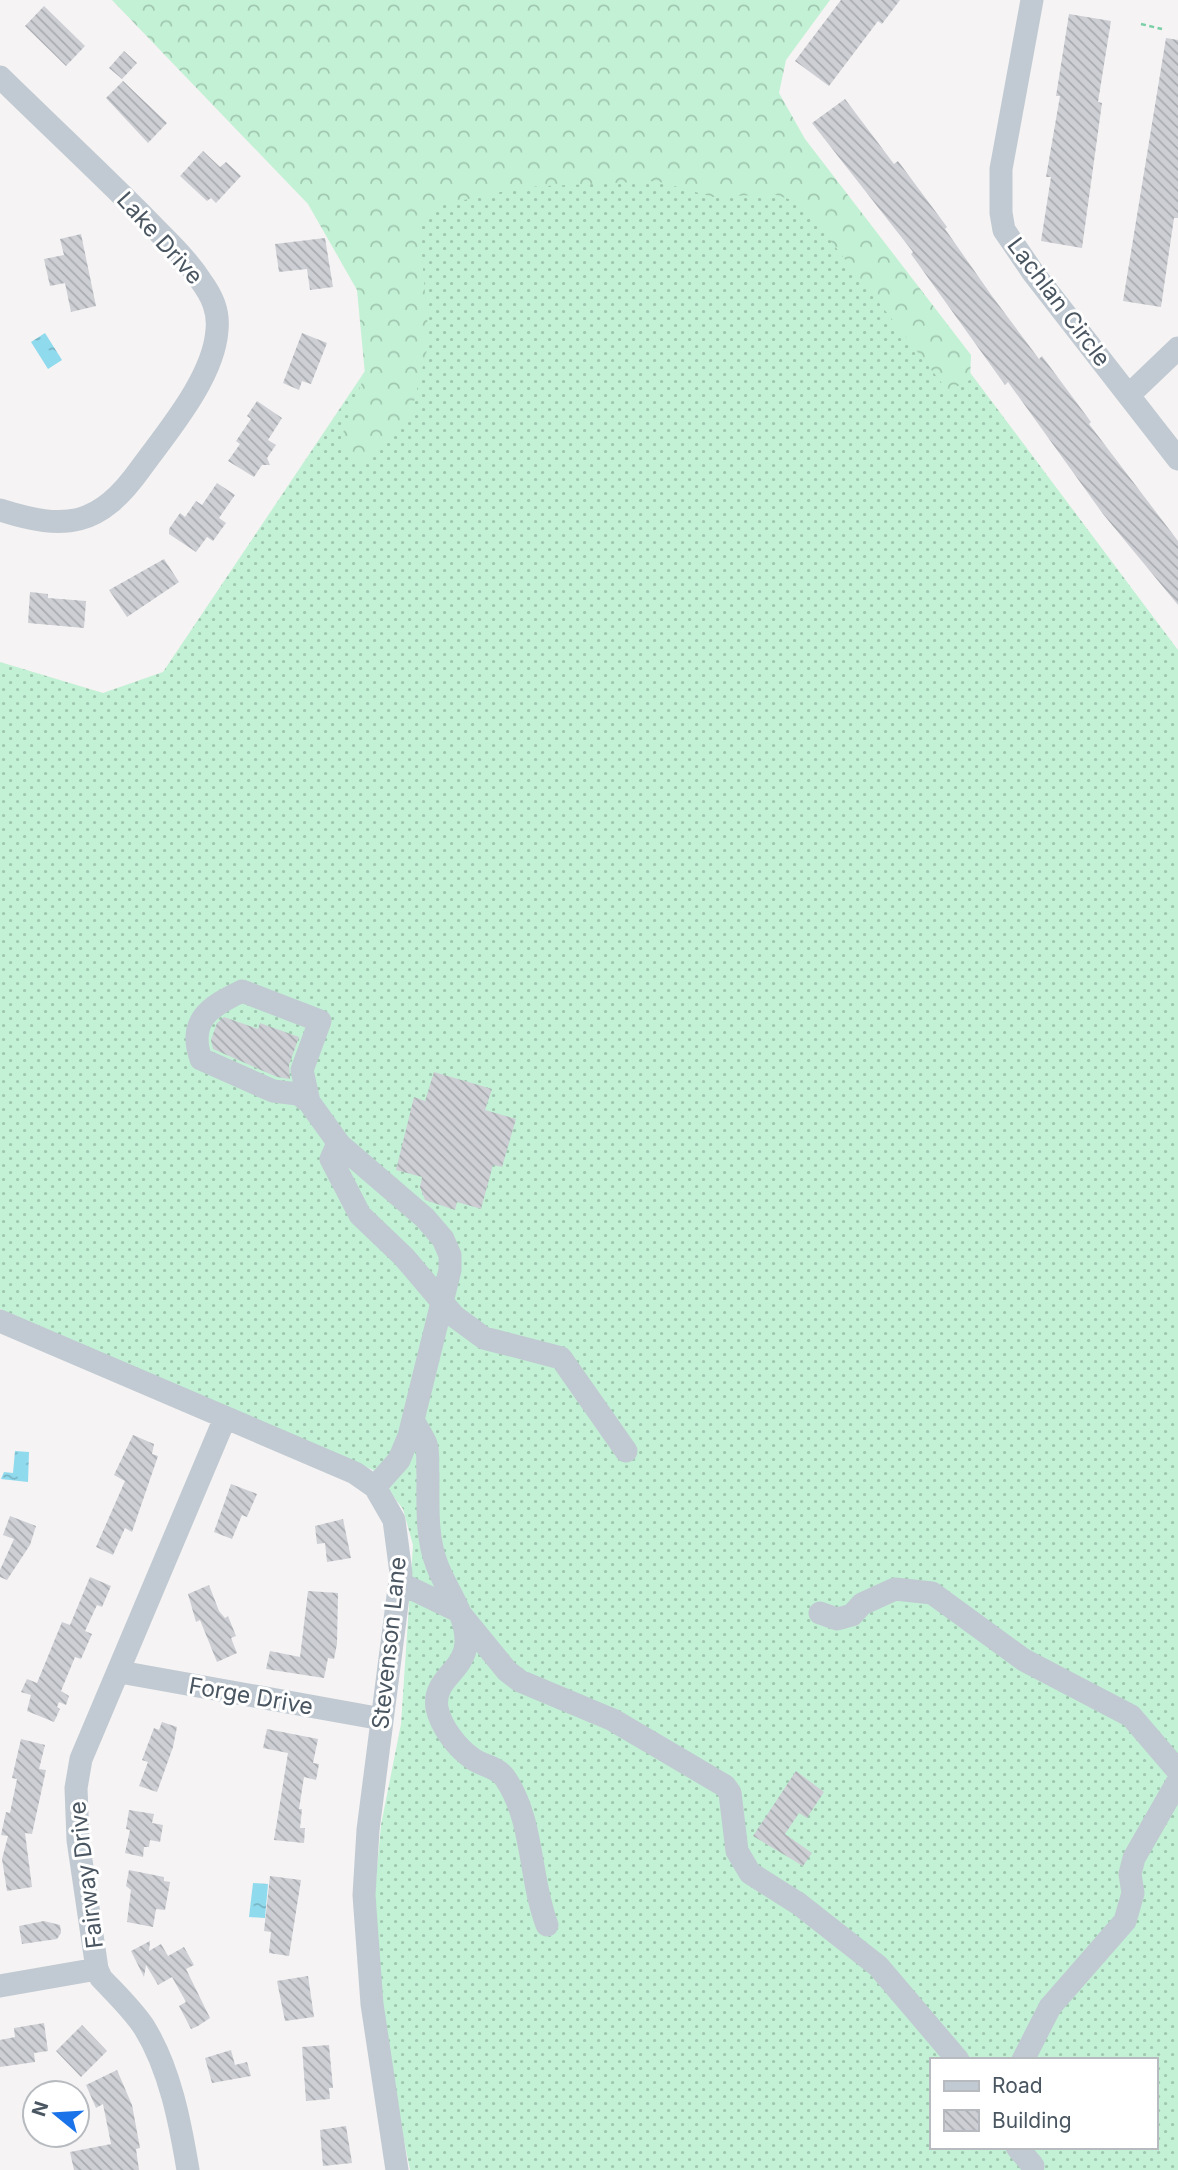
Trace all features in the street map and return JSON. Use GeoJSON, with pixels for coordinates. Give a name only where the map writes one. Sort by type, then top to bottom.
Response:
{"type":"FeatureCollection","features":[{"type":"Feature","properties":{"kind":"street","name":"Lachlan Circle"},"geometry":{"type":"LineString","coordinates":[[1032,0],[1001,169],[1001,213],[1004,230],[1034,274],[1178,459]]}},
{"type":"Feature","properties":{"kind":"street","name":"Lake Drive"},"geometry":{"type":"LineString","coordinates":[[0,77],[171,245],[201,279],[212,299],[218,321],[216,343],[204,372],[176,420],[126,490],[111,504],[80,520],[57,524],[0,510]]}},
{"type":"Feature","properties":{"kind":"street"},"geometry":{"type":"LineString","coordinates":[[1130,394],[1178,348]]}},
{"type":"Feature","properties":{"kind":"street"},"geometry":{"type":"LineString","coordinates":[[0,1321],[328,1460],[375,1487],[400,1460],[413,1420],[450,1270],[450,1255],[443,1239],[425,1218],[338,1143],[309,1102],[298,1094],[273,1091],[201,1059],[197,1037],[201,1019],[213,1005],[242,991],[320,1021],[302,1070],[309,1102]]}},
{"type":"Feature","properties":{"kind":"street"},"geometry":{"type":"LineString","coordinates":[[338,1143],[331,1159],[360,1215],[404,1257],[454,1316],[484,1338],[561,1358],[626,1451]]}},
{"type":"Feature","properties":{"kind":"street","name":"Fairway Drive"},"geometry":{"type":"LineString","coordinates":[[188,2170],[173,2099],[154,2046],[143,2025],[101,1978],[97,1969],[81,1868],[76,1788],[81,1759],[225,1418]]}},
{"type":"Feature","properties":{"kind":"street"},"geometry":{"type":"LineString","coordinates":[[413,1420],[426,1444],[429,1526],[436,1564],[465,1633],[464,1655],[460,1664],[440,1685],[437,1706],[442,1722],[460,1747],[473,1759],[503,1774],[512,1790],[524,1826],[547,1925]]}},
{"type":"Feature","properties":{"kind":"street","name":"Stevenson Lane"},"geometry":{"type":"LineString","coordinates":[[375,1487],[394,1520],[399,1546],[400,1583],[366,1862],[365,1930],[372,2004],[397,2170]]}},
{"type":"Feature","properties":{"kind":"street"},"geometry":{"type":"LineString","coordinates":[[400,1583],[457,1611],[508,1671],[520,1681],[613,1720],[725,1786],[730,1793],[737,1851],[750,1872],[799,1904],[878,1966],[956,2058]]}},
{"type":"Feature","properties":{"kind":"street"},"geometry":{"type":"LineString","coordinates":[[820,1613],[837,1619],[852,1615],[862,1604],[895,1589],[932,1593],[1024,1660],[1131,1716],[1178,1770]]}},
{"type":"Feature","properties":{"kind":"street","name":"Forge Drive"},"geometry":{"type":"LineString","coordinates":[[120,1672],[382,1719]]}},
{"type":"Feature","properties":{"kind":"street"},"geometry":{"type":"LineString","coordinates":[[1024,2058],[1050,2007],[1125,1921],[1133,1893],[1130,1874],[1134,1858],[1178,1782]]}},
{"type":"Feature","properties":{"kind":"street"},"geometry":{"type":"LineString","coordinates":[[0,1986],[97,1969]]}},
{"type":"Feature","properties":{"kind":"street"},"geometry":{"type":"LineString","coordinates":[[1019,2149],[1033,2166]]}},
{"type":"Feature","properties":{"kind":"path"},"geometry":{"type":"LineString","coordinates":[[1141,24],[1162,29]]}},
{"type":"Feature","properties":{"kind":"green space"},"geometry":{"type":"Polygon","coordinates":[[[112,0],[830,0],[786,60],[779,93],[805,139],[971,355],[970,380],[948,391],[801,203],[773,194],[713,197],[657,181],[524,187],[441,205],[419,219],[429,342],[410,417],[364,465],[340,441],[365,374],[357,290],[308,204],[112,0]]]}},
{"type":"Feature","properties":{"kind":"green space"},"geometry":{"type":"Polygon","coordinates":[[[124,0],[750,79],[1178,650],[1178,2170],[410,2170],[389,2065],[373,1912],[381,1825],[401,1724],[413,1545],[403,1509],[373,1470],[0,1309],[0,662],[103,693],[163,672],[418,292],[124,0]]]}},
{"type":"Feature","properties":{"kind":"water"},"geometry":{"type":"Polygon","coordinates":[[[45,333],[62,360],[48,369],[31,342],[45,333]]]}},
{"type":"Feature","properties":{"kind":"water"},"geometry":{"type":"Polygon","coordinates":[[[15,1451],[29,1452],[28,1482],[1,1479],[4,1472],[13,1473],[15,1451]]]}},
{"type":"Feature","properties":{"kind":"water"},"geometry":{"type":"Polygon","coordinates":[[[253,1883],[268,1884],[265,1918],[249,1917],[253,1883]]]}},
{"type":"Feature","properties":{"kind":"building"},"geometry":{"type":"Polygon","coordinates":[[[841,0],[900,0],[882,24],[878,21],[829,86],[795,61],[841,0]]]}},
{"type":"Feature","properties":{"kind":"building"},"geometry":{"type":"Polygon","coordinates":[[[44,6],[85,46],[66,66],[25,26],[44,6]]]}},
{"type":"Feature","properties":{"kind":"building"},"geometry":{"type":"Polygon","coordinates":[[[1069,14],[1111,21],[1098,102],[1102,103],[1082,248],[1041,241],[1051,177],[1046,177],[1060,96],[1056,96],[1069,14]]]}},
{"type":"Feature","properties":{"kind":"building"},"geometry":{"type":"Polygon","coordinates":[[[1166,38],[1178,40],[1178,218],[1174,218],[1161,307],[1123,301],[1166,38]]]}},
{"type":"Feature","properties":{"kind":"building"},"geometry":{"type":"Polygon","coordinates":[[[124,51],[137,63],[122,79],[109,68],[124,51]]]}},
{"type":"Feature","properties":{"kind":"building"},"geometry":{"type":"Polygon","coordinates":[[[123,81],[167,123],[148,143],[106,98],[123,81]]]}},
{"type":"Feature","properties":{"kind":"building"},"geometry":{"type":"Polygon","coordinates":[[[845,99],[894,164],[898,161],[947,227],[945,229],[992,296],[1039,359],[1042,356],[1091,422],[1089,424],[1178,541],[1178,605],[1103,514],[1008,382],[1005,385],[911,254],[913,252],[812,123],[845,99]]]}},
{"type":"Feature","properties":{"kind":"building"},"geometry":{"type":"Polygon","coordinates":[[[203,151],[220,167],[226,162],[241,176],[216,203],[211,198],[207,201],[180,176],[203,151]]]}},
{"type":"Feature","properties":{"kind":"building"},"geometry":{"type":"Polygon","coordinates":[[[81,234],[96,306],[71,312],[65,283],[50,286],[44,259],[64,255],[60,239],[81,234]]]}},
{"type":"Feature","properties":{"kind":"building"},"geometry":{"type":"Polygon","coordinates":[[[325,238],[333,287],[310,290],[307,269],[279,272],[275,244],[325,238]]]}},
{"type":"Feature","properties":{"kind":"building"},"geometry":{"type":"Polygon","coordinates":[[[302,333],[327,343],[311,384],[302,381],[299,390],[283,383],[302,333]]]}},
{"type":"Feature","properties":{"kind":"building"},"geometry":{"type":"Polygon","coordinates":[[[257,401],[282,418],[268,440],[276,445],[267,458],[270,465],[262,465],[254,477],[228,461],[240,444],[236,441],[251,419],[247,416],[257,401]]]}},
{"type":"Feature","properties":{"kind":"building"},"geometry":{"type":"Polygon","coordinates":[[[217,483],[235,495],[219,518],[226,523],[213,541],[207,537],[196,552],[169,534],[169,529],[180,513],[185,517],[196,501],[202,505],[217,483]]]}},
{"type":"Feature","properties":{"kind":"building"},"geometry":{"type":"Polygon","coordinates":[[[164,559],[179,582],[127,617],[109,590],[164,559]]]}},
{"type":"Feature","properties":{"kind":"building"},"geometry":{"type":"Polygon","coordinates":[[[30,592],[48,594],[48,598],[86,601],[84,628],[28,623],[30,592]]]}},
{"type":"Feature","properties":{"kind":"building"},"geometry":{"type":"Polygon","coordinates":[[[224,1017],[258,1029],[260,1023],[299,1037],[289,1065],[290,1079],[277,1077],[213,1049],[211,1040],[217,1023],[224,1017]]]}},
{"type":"Feature","properties":{"kind":"building"},"geometry":{"type":"Polygon","coordinates":[[[434,1072],[492,1089],[485,1110],[516,1119],[502,1167],[493,1165],[481,1209],[457,1202],[455,1210],[425,1200],[420,1187],[422,1177],[396,1170],[414,1097],[425,1101],[434,1072]]]}},
{"type":"Feature","properties":{"kind":"building"},"geometry":{"type":"Polygon","coordinates":[[[133,1435],[154,1444],[152,1454],[158,1456],[132,1532],[125,1528],[113,1555],[96,1547],[125,1481],[114,1475],[133,1435]]]}},
{"type":"Feature","properties":{"kind":"building"},"geometry":{"type":"Polygon","coordinates":[[[231,1484],[257,1494],[247,1517],[242,1515],[232,1539],[214,1532],[231,1484]]]}},
{"type":"Feature","properties":{"kind":"building"},"geometry":{"type":"Polygon","coordinates":[[[10,1516],[36,1526],[30,1545],[7,1580],[0,1577],[0,1570],[14,1539],[3,1535],[10,1516]]]}},
{"type":"Feature","properties":{"kind":"building"},"geometry":{"type":"Polygon","coordinates":[[[343,1519],[351,1558],[327,1562],[325,1543],[317,1544],[315,1526],[343,1519]]]}},
{"type":"Feature","properties":{"kind":"building"},"geometry":{"type":"Polygon","coordinates":[[[90,1577],[111,1586],[102,1607],[97,1605],[85,1631],[92,1634],[81,1659],[75,1657],[61,1691],[69,1696],[66,1705],[59,1702],[57,1707],[60,1709],[54,1722],[27,1711],[31,1695],[21,1692],[27,1679],[37,1683],[62,1622],[70,1625],[90,1577]]]}},
{"type":"Feature","properties":{"kind":"building"},"geometry":{"type":"Polygon","coordinates":[[[209,1585],[219,1611],[225,1618],[228,1616],[236,1636],[231,1638],[237,1653],[217,1662],[200,1620],[196,1622],[188,1594],[209,1585]]]}},
{"type":"Feature","properties":{"kind":"building"},"geometry":{"type":"Polygon","coordinates":[[[308,1591],[338,1593],[337,1644],[334,1659],[328,1658],[324,1678],[266,1669],[270,1651],[300,1657],[308,1591]]]}},
{"type":"Feature","properties":{"kind":"building"},"geometry":{"type":"Polygon","coordinates":[[[162,1722],[177,1727],[157,1792],[139,1786],[148,1762],[142,1760],[154,1728],[159,1730],[162,1722]]]}},
{"type":"Feature","properties":{"kind":"building"},"geometry":{"type":"Polygon","coordinates":[[[267,1729],[318,1739],[313,1763],[319,1764],[316,1780],[304,1777],[299,1809],[302,1809],[300,1828],[305,1828],[304,1843],[274,1840],[288,1753],[263,1748],[267,1729]]]}},
{"type":"Feature","properties":{"kind":"building"},"geometry":{"type":"Polygon","coordinates":[[[21,1739],[45,1745],[39,1769],[46,1770],[32,1834],[25,1833],[32,1887],[7,1891],[2,1859],[8,1836],[1,1835],[6,1812],[10,1813],[17,1779],[12,1778],[21,1739]]]}},
{"type":"Feature","properties":{"kind":"building"},"geometry":{"type":"Polygon","coordinates":[[[796,1771],[824,1792],[807,1818],[799,1813],[785,1834],[812,1853],[803,1866],[753,1836],[796,1771]]]}},
{"type":"Feature","properties":{"kind":"building"},"geometry":{"type":"Polygon","coordinates":[[[129,1810],[154,1814],[152,1823],[163,1825],[160,1842],[150,1840],[149,1847],[144,1847],[143,1857],[125,1853],[130,1830],[126,1829],[129,1810]]]}},
{"type":"Feature","properties":{"kind":"building"},"geometry":{"type":"Polygon","coordinates":[[[129,1870],[164,1877],[164,1881],[170,1882],[165,1910],[156,1909],[153,1927],[127,1922],[131,1890],[126,1886],[129,1870]]]}},
{"type":"Feature","properties":{"kind":"building"},"geometry":{"type":"Polygon","coordinates":[[[270,1876],[301,1880],[289,1956],[269,1953],[271,1932],[264,1931],[270,1876]]]}},
{"type":"Feature","properties":{"kind":"building"},"geometry":{"type":"Polygon","coordinates":[[[44,1921],[60,1925],[61,1933],[57,1939],[22,1944],[19,1926],[44,1921]]]}},
{"type":"Feature","properties":{"kind":"building"},"geometry":{"type":"Polygon","coordinates":[[[150,1941],[149,1951],[161,1944],[168,1956],[184,1947],[194,1965],[186,1969],[210,2018],[198,2026],[191,2029],[179,2006],[186,2002],[172,1977],[158,1985],[146,1965],[144,1977],[131,1951],[150,1941]]]}},
{"type":"Feature","properties":{"kind":"building"},"geometry":{"type":"Polygon","coordinates":[[[308,1976],[314,2017],[285,2021],[277,1981],[308,1976]]]}},
{"type":"Feature","properties":{"kind":"building"},"geometry":{"type":"Polygon","coordinates":[[[44,2023],[48,2051],[34,2053],[35,2062],[0,2067],[0,2040],[15,2037],[14,2028],[44,2023]]]}},
{"type":"Feature","properties":{"kind":"building"},"geometry":{"type":"Polygon","coordinates":[[[82,2025],[107,2051],[81,2077],[56,2051],[82,2025]]]}},
{"type":"Feature","properties":{"kind":"building"},"geometry":{"type":"Polygon","coordinates":[[[329,2045],[333,2088],[329,2088],[330,2099],[306,2101],[302,2047],[329,2045]]]}},
{"type":"Feature","properties":{"kind":"building"},"geometry":{"type":"Polygon","coordinates":[[[231,2050],[235,2065],[247,2062],[251,2076],[212,2083],[205,2058],[231,2050]]]}},
{"type":"Feature","properties":{"kind":"building"},"geometry":{"type":"Polygon","coordinates":[[[117,2070],[132,2105],[140,2148],[136,2149],[139,2170],[74,2170],[70,2152],[111,2144],[103,2104],[96,2108],[91,2096],[91,2083],[117,2070]]]}},
{"type":"Feature","properties":{"kind":"building"},"geometry":{"type":"Polygon","coordinates":[[[346,2126],[352,2163],[323,2166],[320,2130],[346,2126]]]}}]}
